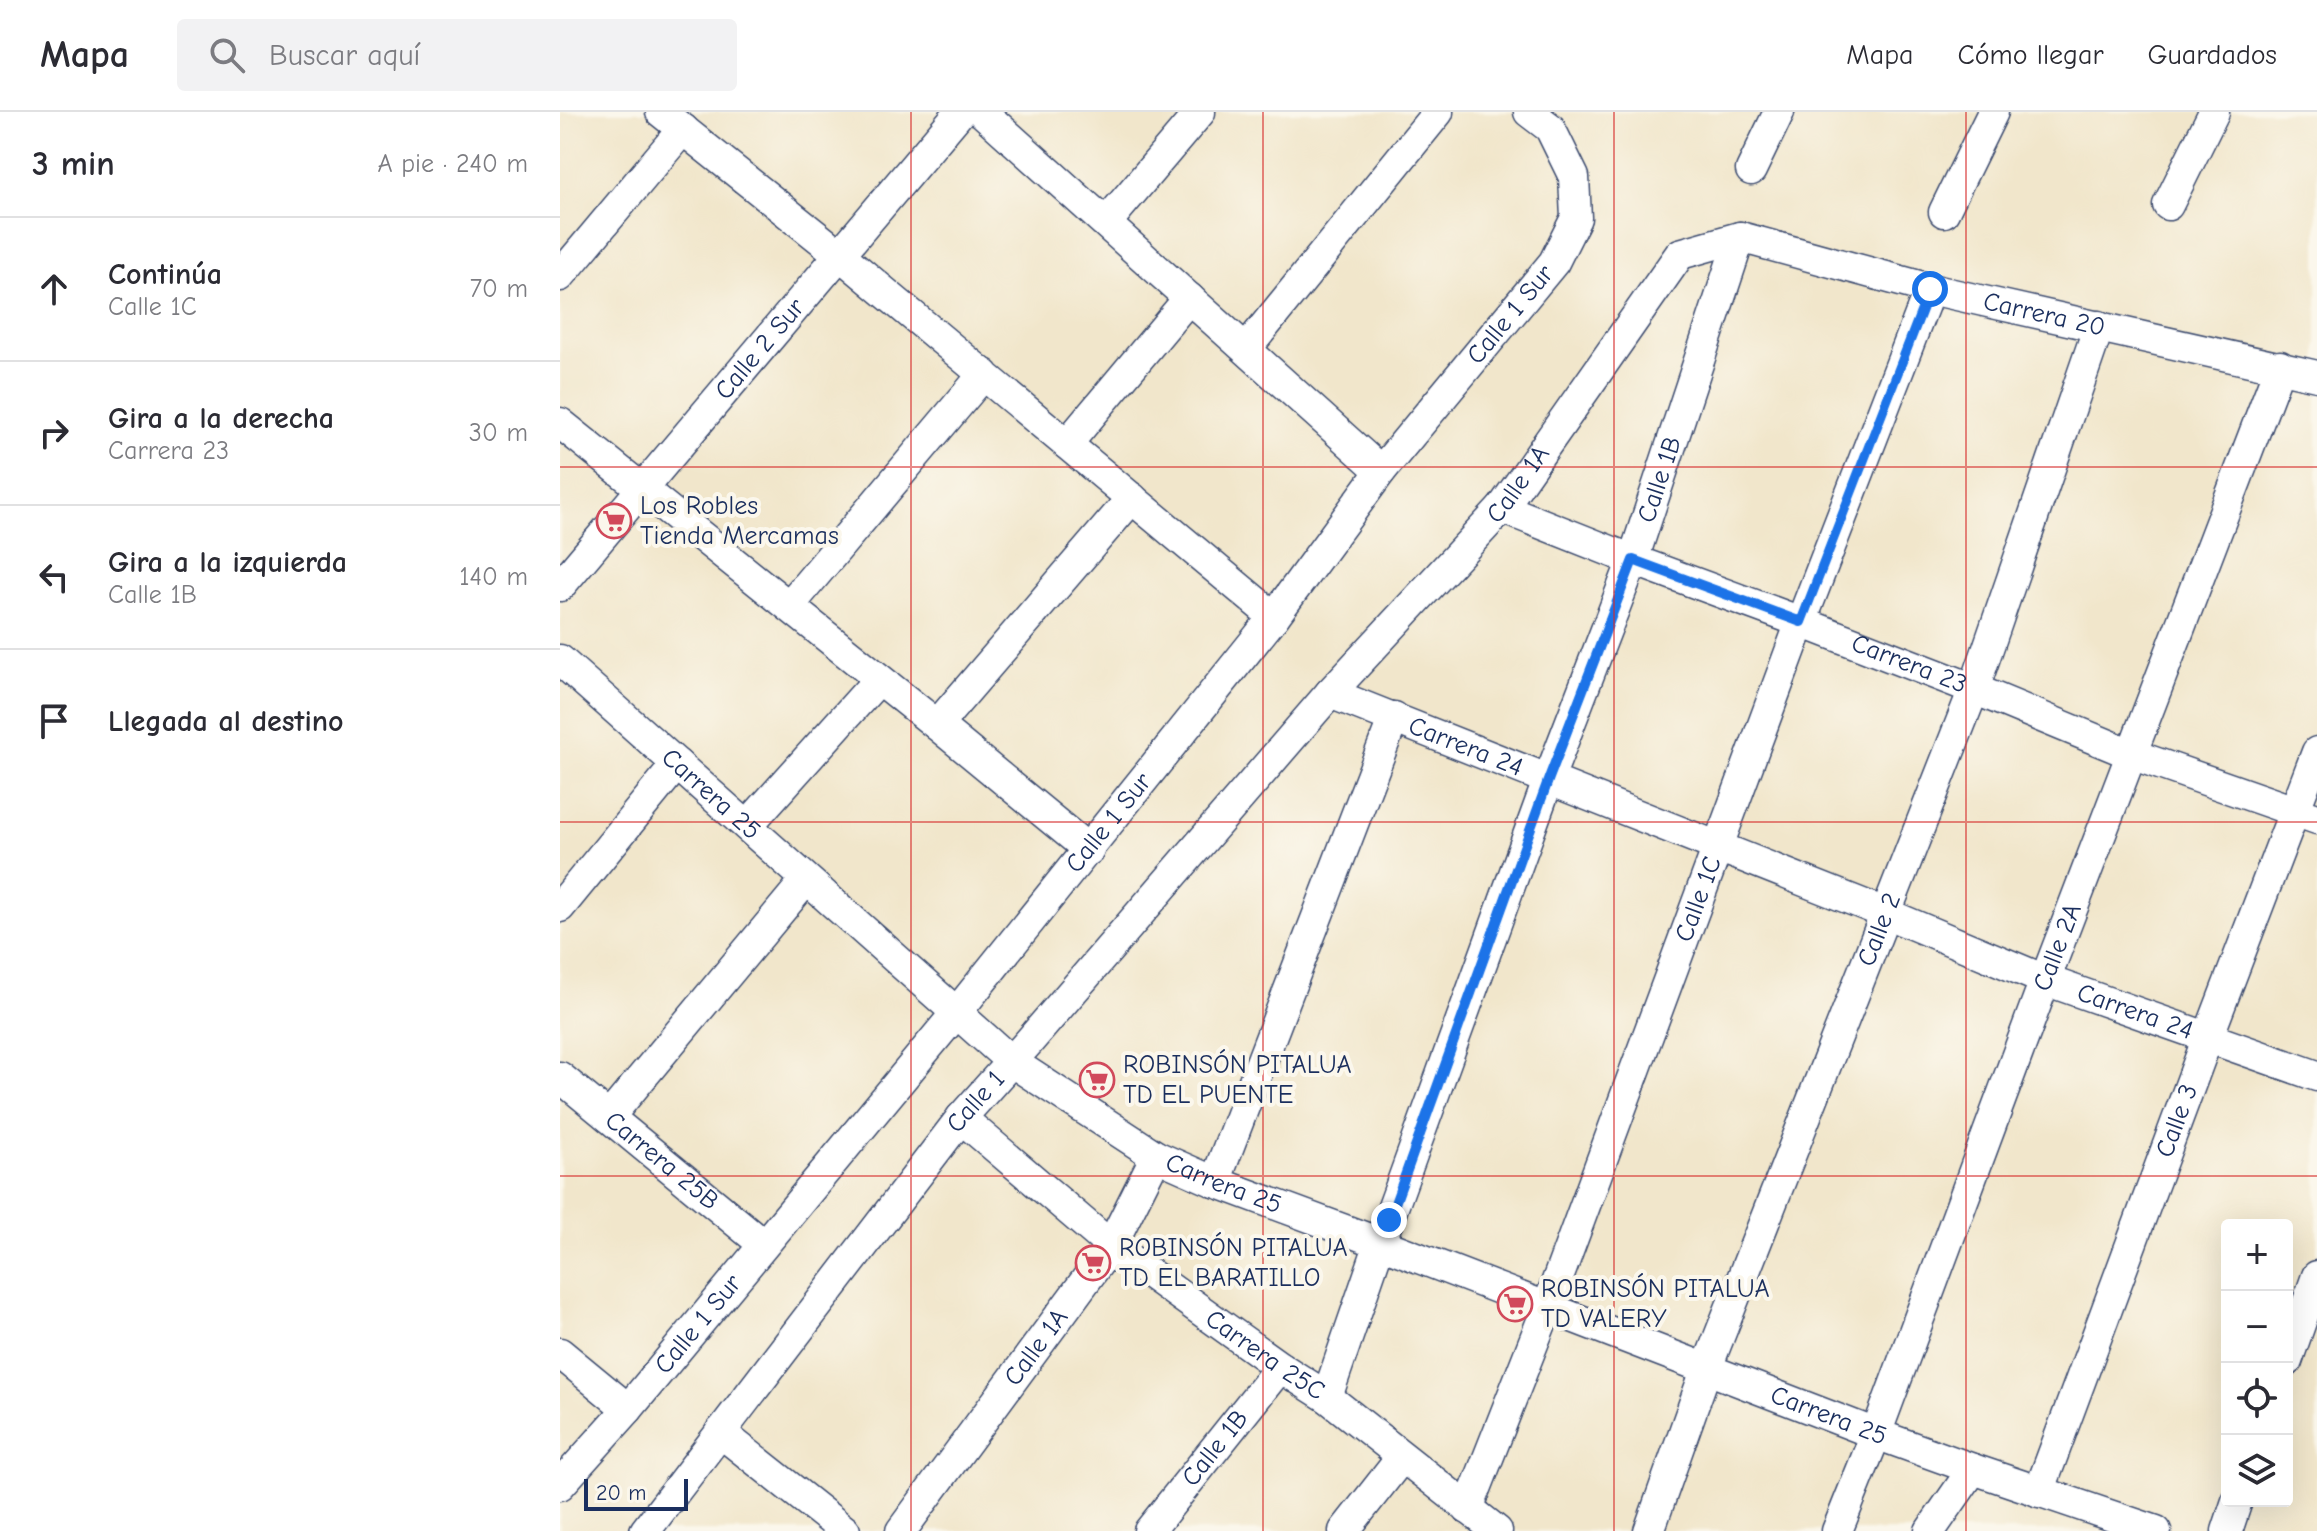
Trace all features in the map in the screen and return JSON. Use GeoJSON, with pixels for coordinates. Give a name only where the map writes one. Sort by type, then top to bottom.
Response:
{"type":"FeatureCollection","features":[{"type":"Feature","properties":{"kind":"street","name":"Calle 2 Sur"},"geometry":{"type":"LineString","coordinates":[[560,586],[960,112]]}},
{"type":"Feature","properties":{"kind":"street"},"geometry":{"type":"LineString","coordinates":[[982,112],[1381,471]]}},
{"type":"Feature","properties":{"kind":"street"},"geometry":{"type":"LineString","coordinates":[[1106,223],[1200,112]]}},
{"type":"Feature","properties":{"kind":"street"},"geometry":{"type":"LineString","coordinates":[[1246,349],[1438,112]]}},
{"type":"Feature","properties":{"kind":"street"},"geometry":{"type":"LineString","coordinates":[[1751,170],[1779,112]]}},
{"type":"Feature","properties":{"kind":"street"},"geometry":{"type":"LineString","coordinates":[[1944,212],[1993,112]]}},
{"type":"Feature","properties":{"kind":"street"},"geometry":{"type":"LineString","coordinates":[[2168,205],[2214,112]]}},
{"type":"Feature","properties":{"kind":"street","name":"Calle 1 Sur"},"geometry":{"type":"LineString","coordinates":[[560,1485],[628,1409],[763,1244],[966,1020],[1089,850],[1274,617],[1381,471],[1554,262],[1576,218],[1574,177],[1546,117]]}},
{"type":"Feature","properties":{"kind":"street"},"geometry":{"type":"LineString","coordinates":[[560,276],[672,121],[839,254],[1274,617]]}},
{"type":"Feature","properties":{"kind":"street","name":"Calle 1A"},"geometry":{"type":"LineString","coordinates":[[1330,693],[1502,508],[1680,254],[1740,237]]}},
{"type":"Feature","properties":{"kind":"street","name":"Carrera 20"},"geometry":{"type":"LineString","coordinates":[[1740,237],[1930,289],[2317,376]]}},
{"type":"Feature","properties":{"kind":"street","name":"Calle 1B"},"geometry":{"type":"LineString","coordinates":[[1327,1397],[1549,778],[1633,560],[1740,237]]}},
{"type":"Feature","properties":{"kind":"street","name":"Calle 1C"},"geometry":{"type":"LineString","coordinates":[[1468,1509],[1547,1308],[1801,622],[1930,289]]}},
{"type":"Feature","properties":{"kind":"street"},"geometry":{"type":"LineString","coordinates":[[1067,444],[1189,298]]}},
{"type":"Feature","properties":{"kind":"street","name":"Calle 2"},"geometry":{"type":"LineString","coordinates":[[1649,1531],[1706,1370],[1974,689],[2099,326]]}},
{"type":"Feature","properties":{"kind":"street","name":"Calle 2A"},"geometry":{"type":"LineString","coordinates":[[1837,1531],[2280,366]]}},
{"type":"Feature","properties":{"kind":"street"},"geometry":{"type":"LineString","coordinates":[[789,606],[984,374]]}},
{"type":"Feature","properties":{"kind":"street"},"geometry":{"type":"LineString","coordinates":[[560,423],[1089,850]]}},
{"type":"Feature","properties":{"kind":"street"},"geometry":{"type":"LineString","coordinates":[[937,725],[1132,498]]}},
{"type":"Feature","properties":{"kind":"street","name":"Carrera 23"},"geometry":{"type":"LineString","coordinates":[[1502,508],[1974,689],[2131,754],[2306,816]]}},
{"type":"Feature","properties":{"kind":"street","name":"Carrera 25"},"geometry":{"type":"LineString","coordinates":[[560,660],[1006,1057],[1156,1156],[1215,1182],[1706,1370],[2146,1530]]}},
{"type":"Feature","properties":{"kind":"street"},"geometry":{"type":"LineString","coordinates":[[747,826],[879,679]]}},
{"type":"Feature","properties":{"kind":"street","name":"Carrera 24"},"geometry":{"type":"LineString","coordinates":[[1330,693],[1549,778],[2045,980],[2317,1076]]}},
{"type":"Feature","properties":{"kind":"street","name":"Calle 1"},"geometry":{"type":"LineString","coordinates":[[645,1531],[1006,1057],[1330,693]]}},
{"type":"Feature","properties":{"kind":"street"},"geometry":{"type":"LineString","coordinates":[[1215,1182],[1394,717]]}},
{"type":"Feature","properties":{"kind":"street","name":"Calle 3"},"geometry":{"type":"LineString","coordinates":[[2039,1492],[2208,1037],[2306,816],[2317,752]]}},
{"type":"Feature","properties":{"kind":"street"},"geometry":{"type":"LineString","coordinates":[[560,907],[677,764]]}},
{"type":"Feature","properties":{"kind":"street"},"geometry":{"type":"LineString","coordinates":[[609,1117],[806,880]]}},
{"type":"Feature","properties":{"kind":"street","name":"Carrera 25B"},"geometry":{"type":"LineString","coordinates":[[560,1077],[763,1244]]}},
{"type":"Feature","properties":{"kind":"street","name":"Carrera 25C"},"geometry":{"type":"LineString","coordinates":[[961,1118],[1111,1246],[1327,1397],[1497,1531]]}},
{"type":"Feature","properties":{"kind":"street","name":"Calle 1A"},"geometry":{"type":"LineString","coordinates":[[901,1531],[1111,1246],[1156,1156]]}},
{"type":"Feature","properties":{"kind":"street"},"geometry":{"type":"LineString","coordinates":[[2293,1344],[2317,1276]]}},
{"type":"Feature","properties":{"kind":"street"},"geometry":{"type":"LineString","coordinates":[[560,1353],[628,1409]]}},
{"type":"Feature","properties":{"kind":"street","name":"Calle 1B"},"geometry":{"type":"LineString","coordinates":[[1149,1531],[1280,1367]]}},
{"type":"Feature","properties":{"kind":"street"},"geometry":{"type":"LineString","coordinates":[[720,1432],[845,1531]]}},
{"type":"Feature","properties":{"kind":"street"},"geometry":{"type":"LineString","coordinates":[[1344,1531],[1402,1457]]}},
{"type":"Feature","properties":{"kind":"street"},"geometry":{"type":"LineString","coordinates":[[1930,1531],[1973,1469]]}},
{"type":"Feature","properties":{"kind":"street"},"geometry":{"type":"LineString","coordinates":[[2227,1531],[2235,1507]]}},
{"type":"Feature","properties":{"kind":"place","name":"Los Robles Tienda Mercamas"},"geometry":{"type":"Point","coordinates":[614,521]}},
{"type":"Feature","properties":{"kind":"place","name":"ROBINSÓN PITALUA TD EL PUENTE"},"geometry":{"type":"Point","coordinates":[1097,1080]}},
{"type":"Feature","properties":{"kind":"place","name":"ROBINSÓN PITALUA TD EL BARATILLO"},"geometry":{"type":"Point","coordinates":[1093,1263]}},
{"type":"Feature","properties":{"kind":"place","name":"ROBINSÓN PITALUA TD VALERY"},"geometry":{"type":"Point","coordinates":[1515,1304]}},
{"type":"Feature","properties":{"kind":"route"},"geometry":{"type":"LineString","coordinates":[[1389,1220],[1549,778],[1633,560],[1801,622],[1930,289]]}}]}
